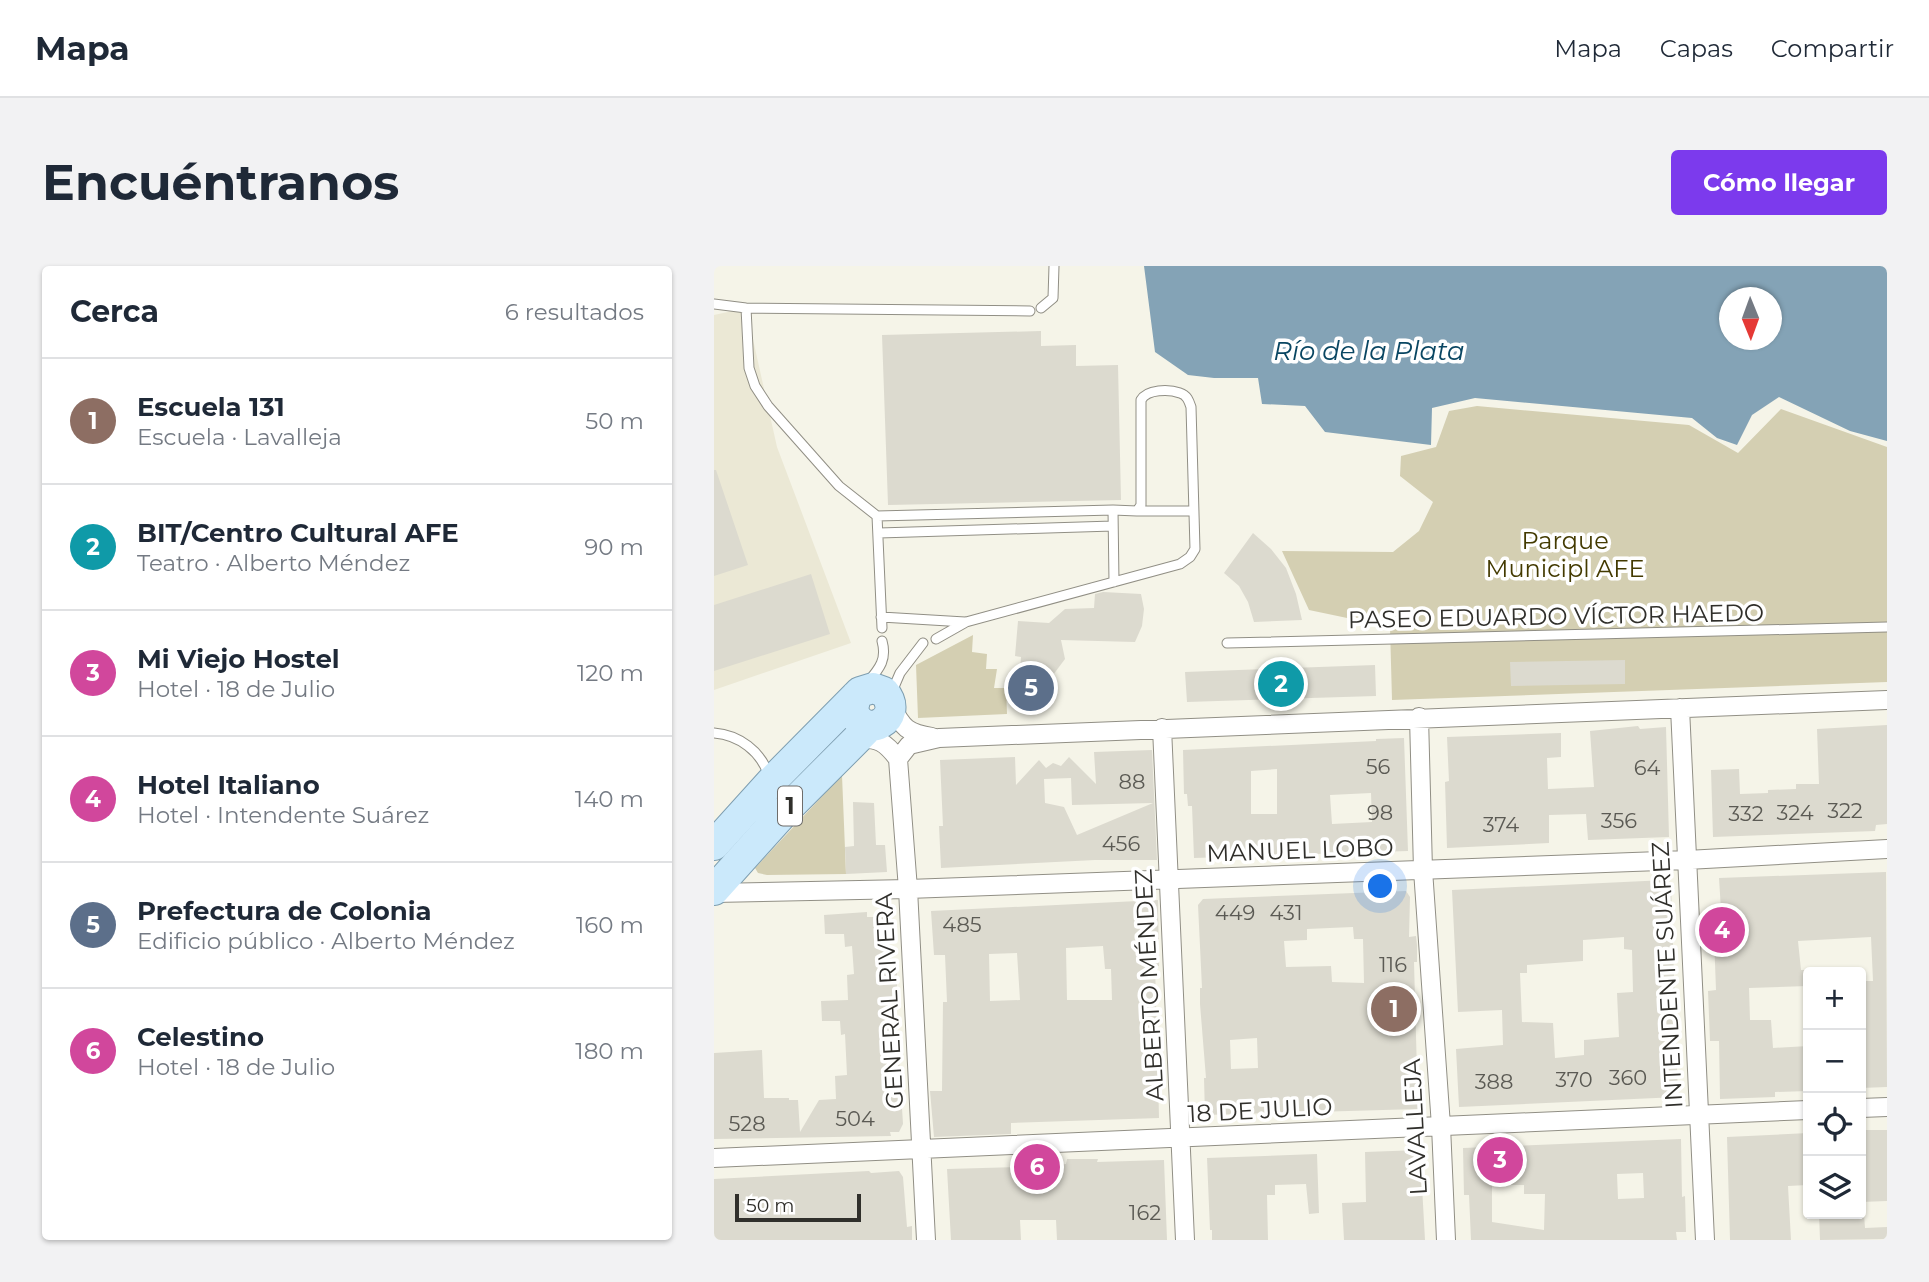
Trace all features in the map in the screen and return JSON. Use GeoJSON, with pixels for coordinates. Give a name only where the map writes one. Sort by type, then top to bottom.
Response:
{"type":"FeatureCollection","features":[{"type":"Feature","properties":{"kind":"main road"},"geometry":{"type":"LineString","coordinates":[[858,694],[853,706],[854,715],[861,723],[876,717]]}},
{"type":"Feature","properties":{"kind":"main road","name":"1"},"geometry":{"type":"LineString","coordinates":[[714,845],[768,785],[858,694]]}},
{"type":"Feature","properties":{"kind":"main road","name":"1"},"geometry":{"type":"LineString","coordinates":[[714,892],[786,810],[876,717]]}},
{"type":"Feature","properties":{"kind":"main road"},"geometry":{"type":"LineString","coordinates":[[768,785],[786,810]]}},
{"type":"Feature","properties":{"kind":"street"},"geometry":{"type":"LineString","coordinates":[[939,738],[912,734],[904,727],[876,717],[877,739],[886,744],[898,759],[905,747],[939,738],[1887,700]]}},
{"type":"Feature","properties":{"kind":"street","name":"INTENDENTE SUÁREZ"},"geometry":{"type":"LineString","coordinates":[[1680,708],[1705,1240]]}},
{"type":"Feature","properties":{"kind":"street","name":"LAVALLEJA"},"geometry":{"type":"LineString","coordinates":[[1419,717],[1423,870],[1446,1240]]}},
{"type":"Feature","properties":{"kind":"street","name":"ALBERTO MÉNDEZ"},"geometry":{"type":"LineString","coordinates":[[1162,728],[1185,1240]]}},
{"type":"Feature","properties":{"kind":"street","name":"GENERAL RIVERA"},"geometry":{"type":"LineString","coordinates":[[898,759],[908,889],[926,1240]]}},
{"type":"Feature","properties":{"kind":"street","name":"MANUEL LOBO"},"geometry":{"type":"LineString","coordinates":[[714,892],[908,889],[1686,860],[1887,849]]}},
{"type":"Feature","properties":{"kind":"street"},"geometry":{"type":"LineString","coordinates":[[1866,1108],[1887,1107]]}},
{"type":"Feature","properties":{"kind":"street","name":"18 DE JULIO"},"geometry":{"type":"LineString","coordinates":[[714,1158],[1803,1110]]}},
{"type":"Feature","properties":{"kind":"lane"},"geometry":{"type":"LineString","coordinates":[[1041,308],[1053,298],[1054,266]]}},
{"type":"Feature","properties":{"kind":"lane"},"geometry":{"type":"LineString","coordinates":[[714,304],[746,307],[1030,312]]}},
{"type":"Feature","properties":{"kind":"lane"},"geometry":{"type":"LineString","coordinates":[[746,307],[749,368],[755,386],[768,406],[839,486],[877,516],[1113,510],[1194,511]]}},
{"type":"Feature","properties":{"kind":"lane"},"geometry":{"type":"LineString","coordinates":[[936,639],[966,622],[1180,564],[1190,557],[1195,549],[1191,407],[1188,398],[1181,393],[1151,391],[1141,400],[1141,505],[1137,511]]}},
{"type":"Feature","properties":{"kind":"lane"},"geometry":{"type":"LineString","coordinates":[[1113,510],[1114,582]]}},
{"type":"Feature","properties":{"kind":"lane"},"geometry":{"type":"LineString","coordinates":[[877,516],[882,628]]}},
{"type":"Feature","properties":{"kind":"lane"},"geometry":{"type":"LineString","coordinates":[[879,533],[1113,526]]}},
{"type":"Feature","properties":{"kind":"lane"},"geometry":{"type":"LineString","coordinates":[[881,617],[966,622]]}},
{"type":"Feature","properties":{"kind":"lane","name":"PASEO EDUARDO VÍCTOR HAEDO"},"geometry":{"type":"LineString","coordinates":[[1227,643],[1887,627]]}},
{"type":"Feature","properties":{"kind":"lane"},"geometry":{"type":"LineString","coordinates":[[858,694],[881,667],[885,653],[882,640]]}},
{"type":"Feature","properties":{"kind":"lane"},"geometry":{"type":"LineString","coordinates":[[876,717],[900,673],[923,643]]}},
{"type":"Feature","properties":{"kind":"lane"},"geometry":{"type":"LineString","coordinates":[[714,733],[730,734],[750,747],[767,770],[768,785]]}},
{"type":"Feature","properties":{"kind":"shaded area"},"geometry":{"type":"Polygon","coordinates":[[[746,308],[777,447],[851,643],[714,690],[714,315],[746,308]]]}},
{"type":"Feature","properties":{"kind":"green space","name":"Parque Municipl AFE"},"geometry":{"type":"Polygon","coordinates":[[[1477,406],[1689,425],[1738,453],[1781,409],[1887,447],[1887,682],[1392,700],[1390,627],[1309,610],[1282,551],[1393,552],[1419,531],[1433,502],[1400,476],[1401,456],[1436,447],[1449,411],[1477,406]]]}},
{"type":"Feature","properties":{"kind":"green space"},"geometry":{"type":"Polygon","coordinates":[[[973,635],[972,652],[987,654],[986,669],[997,669],[994,688],[1006,688],[1007,714],[918,718],[916,665],[973,635]]]}},
{"type":"Feature","properties":{"kind":"green space"},"geometry":{"type":"Polygon","coordinates":[[[842,775],[846,874],[758,873],[755,868],[842,775]]]}},
{"type":"Feature","properties":{"kind":"water","name":"Río de la Plata"},"geometry":{"type":"Polygon","coordinates":[[[1144,266],[1887,266],[1887,441],[1850,431],[1779,397],[1752,415],[1737,445],[1717,438],[1692,418],[1475,398],[1432,408],[1431,445],[1325,432],[1305,406],[1262,404],[1258,378],[1188,375],[1155,352],[1144,266]]]}},
{"type":"Feature","properties":{"kind":"building"},"geometry":{"type":"Polygon","coordinates":[[[1041,331],[1041,346],[1076,345],[1076,366],[1118,365],[1121,500],[888,505],[882,335],[1041,331]]]}},
{"type":"Feature","properties":{"kind":"building"},"geometry":{"type":"Polygon","coordinates":[[[714,470],[748,565],[714,576],[714,470]]]}},
{"type":"Feature","properties":{"kind":"building"},"geometry":{"type":"Polygon","coordinates":[[[1253,533],[1271,549],[1286,568],[1302,620],[1254,622],[1248,602],[1239,586],[1224,573],[1253,533]]]}},
{"type":"Feature","properties":{"kind":"building"},"geometry":{"type":"Polygon","coordinates":[[[811,574],[830,634],[714,671],[714,605],[811,574]]]}},
{"type":"Feature","properties":{"kind":"building"},"geometry":{"type":"Polygon","coordinates":[[[1095,594],[1141,594],[1144,609],[1142,626],[1135,642],[1061,640],[1065,659],[1053,675],[1020,671],[1021,657],[1015,656],[1018,621],[1049,623],[1065,609],[1094,608],[1095,594]]]}},
{"type":"Feature","properties":{"kind":"building"},"geometry":{"type":"Polygon","coordinates":[[[1625,660],[1625,684],[1511,686],[1510,662],[1625,660]]]}},
{"type":"Feature","properties":{"kind":"building"},"geometry":{"type":"Polygon","coordinates":[[[1375,665],[1376,696],[1187,702],[1185,672],[1375,665]]]}},
{"type":"Feature","properties":{"kind":"building"},"geometry":{"type":"Polygon","coordinates":[[[1887,725],[1887,824],[1876,825],[1875,831],[1713,837],[1711,770],[1739,769],[1740,794],[1796,789],[1796,784],[1819,784],[1817,729],[1887,725]]]}},
{"type":"Feature","properties":{"kind":"building"},"geometry":{"type":"Polygon","coordinates":[[[1638,726],[1640,729],[1666,727],[1669,837],[1588,840],[1586,814],[1549,815],[1549,843],[1447,848],[1447,737],[1561,733],[1561,757],[1547,758],[1548,789],[1594,787],[1590,731],[1638,726]]]}},
{"type":"Feature","properties":{"kind":"building"},"geometry":{"type":"Polygon","coordinates":[[[1404,738],[1408,851],[1194,858],[1192,806],[1188,806],[1187,794],[1184,794],[1183,750],[1404,738]],[[1277,769],[1251,771],[1251,814],[1277,814],[1277,769]],[[1371,793],[1330,795],[1332,824],[1372,822],[1371,793]]]}},
{"type":"Feature","properties":{"kind":"building"},"geometry":{"type":"Polygon","coordinates":[[[1152,750],[1157,860],[1095,860],[941,868],[939,826],[943,826],[940,760],[1015,757],[1016,785],[1039,760],[1046,768],[1053,763],[1061,766],[1069,757],[1096,784],[1094,752],[1152,750]],[[1071,778],[1044,779],[1045,803],[1064,807],[1077,835],[1153,803],[1072,805],[1071,778]]]}},
{"type":"Feature","properties":{"kind":"building"},"geometry":{"type":"Polygon","coordinates":[[[853,802],[874,803],[876,845],[885,845],[887,872],[846,874],[845,847],[854,846],[853,802]]]}},
{"type":"Feature","properties":{"kind":"building"},"geometry":{"type":"Polygon","coordinates":[[[1886,872],[1887,1087],[1866,1088],[1866,981],[1873,981],[1871,937],[1798,941],[1803,986],[1749,988],[1750,1020],[1771,1020],[1773,1048],[1803,1046],[1803,1091],[1775,1092],[1775,1097],[1720,1099],[1719,1041],[1710,1041],[1708,991],[1716,990],[1713,910],[1721,910],[1719,878],[1886,872]]]}},
{"type":"Feature","properties":{"kind":"building"},"geometry":{"type":"Polygon","coordinates":[[[1666,880],[1671,884],[1678,1097],[1459,1107],[1456,1049],[1503,1045],[1502,1010],[1458,1012],[1452,890],[1666,880]],[[1624,937],[1583,940],[1583,961],[1527,965],[1527,973],[1520,973],[1522,1022],[1553,1023],[1555,1058],[1584,1055],[1584,1040],[1619,1037],[1617,993],[1633,992],[1632,950],[1624,949],[1624,937]]]}},
{"type":"Feature","properties":{"kind":"building"},"geometry":{"type":"Polygon","coordinates":[[[1406,891],[1410,897],[1409,937],[1416,936],[1417,945],[1417,962],[1414,962],[1418,1109],[1205,1115],[1206,1078],[1200,1004],[1202,988],[1198,905],[1203,899],[1406,891]],[[1353,927],[1307,929],[1307,940],[1284,941],[1286,967],[1331,966],[1332,982],[1364,983],[1363,939],[1354,939],[1353,927]],[[1257,1038],[1230,1040],[1231,1069],[1258,1068],[1257,1038]]]}},
{"type":"Feature","properties":{"kind":"building"},"geometry":{"type":"Polygon","coordinates":[[[1158,900],[1159,966],[1155,966],[1157,1044],[1162,1044],[1162,1073],[1158,1073],[1159,1118],[1011,1123],[1011,1134],[934,1137],[930,1091],[942,1091],[943,1002],[947,1002],[945,955],[934,955],[931,911],[1158,900]],[[1103,946],[1066,948],[1067,1000],[1112,1000],[1111,969],[1105,969],[1103,946]],[[1017,953],[989,954],[990,1001],[1020,1000],[1017,953]]]}},
{"type":"Feature","properties":{"kind":"building"},"geometry":{"type":"Polygon","coordinates":[[[867,912],[867,917],[887,917],[887,974],[897,973],[894,1044],[898,1044],[903,1124],[899,1132],[890,1132],[891,1136],[714,1139],[714,1053],[762,1050],[764,1098],[798,1100],[800,1132],[819,1100],[836,1099],[835,1076],[847,1075],[845,1034],[841,1035],[840,1021],[822,1021],[821,1001],[848,1000],[847,975],[854,974],[852,946],[845,947],[844,934],[825,934],[824,915],[867,912]]]}},
{"type":"Feature","properties":{"kind":"building"},"geometry":{"type":"Polygon","coordinates":[[[1866,1130],[1887,1130],[1887,1201],[1866,1202],[1866,1130]]]}},
{"type":"Feature","properties":{"kind":"building"},"geometry":{"type":"Polygon","coordinates":[[[1803,1133],[1803,1185],[1788,1186],[1791,1240],[1730,1240],[1727,1137],[1803,1133]]]}},
{"type":"Feature","properties":{"kind":"building"},"geometry":{"type":"Polygon","coordinates":[[[1681,1139],[1682,1197],[1685,1196],[1686,1232],[1676,1232],[1677,1240],[1471,1240],[1469,1195],[1464,1195],[1463,1148],[1681,1139]],[[1643,1173],[1617,1174],[1618,1199],[1644,1198],[1643,1173]],[[1492,1185],[1492,1222],[1544,1230],[1545,1194],[1524,1194],[1524,1185],[1492,1185]]]}},
{"type":"Feature","properties":{"kind":"building"},"geometry":{"type":"Polygon","coordinates":[[[1420,1150],[1425,1240],[1344,1240],[1342,1203],[1366,1202],[1365,1152],[1420,1150]]]}},
{"type":"Feature","properties":{"kind":"building"},"geometry":{"type":"Polygon","coordinates":[[[1317,1154],[1319,1213],[1309,1214],[1306,1184],[1275,1185],[1275,1195],[1267,1195],[1268,1240],[1212,1240],[1207,1158],[1317,1154]]]}},
{"type":"Feature","properties":{"kind":"building"},"geometry":{"type":"Polygon","coordinates":[[[1067,1159],[1098,1159],[1097,1162],[1164,1160],[1167,1240],[1057,1240],[1056,1220],[1020,1220],[1021,1240],[951,1240],[947,1169],[1049,1166],[1066,1164],[1067,1159]]]}},
{"type":"Feature","properties":{"kind":"building"},"geometry":{"type":"Polygon","coordinates":[[[899,1171],[903,1177],[907,1227],[912,1226],[912,1240],[714,1240],[714,1179],[899,1171]]]}},
{"type":"Feature","properties":{"kind":"building"},"geometry":{"type":"Polygon","coordinates":[[[1819,1219],[1864,1219],[1865,1228],[1887,1227],[1887,1239],[1820,1240],[1819,1219]]]}},
{"type":"Feature","properties":{"kind":"place","name":"BIT/Centro Cultural AFE"},"geometry":{"type":"Point","coordinates":[1281,684]}},
{"type":"Feature","properties":{"kind":"place","name":"Prefectura de Colonia"},"geometry":{"type":"Point","coordinates":[1031,688]}},
{"type":"Feature","properties":{"kind":"place","name":"Hotel Italiano"},"geometry":{"type":"Point","coordinates":[1722,930]}},
{"type":"Feature","properties":{"kind":"place","name":"Escuela 131"},"geometry":{"type":"Point","coordinates":[1394,1009]}},
{"type":"Feature","properties":{"kind":"place","name":"Mi Viejo Hostel"},"geometry":{"type":"Point","coordinates":[1500,1160]}},
{"type":"Feature","properties":{"kind":"place","name":"Celestino"},"geometry":{"type":"Point","coordinates":[1037,1167]}}]}
